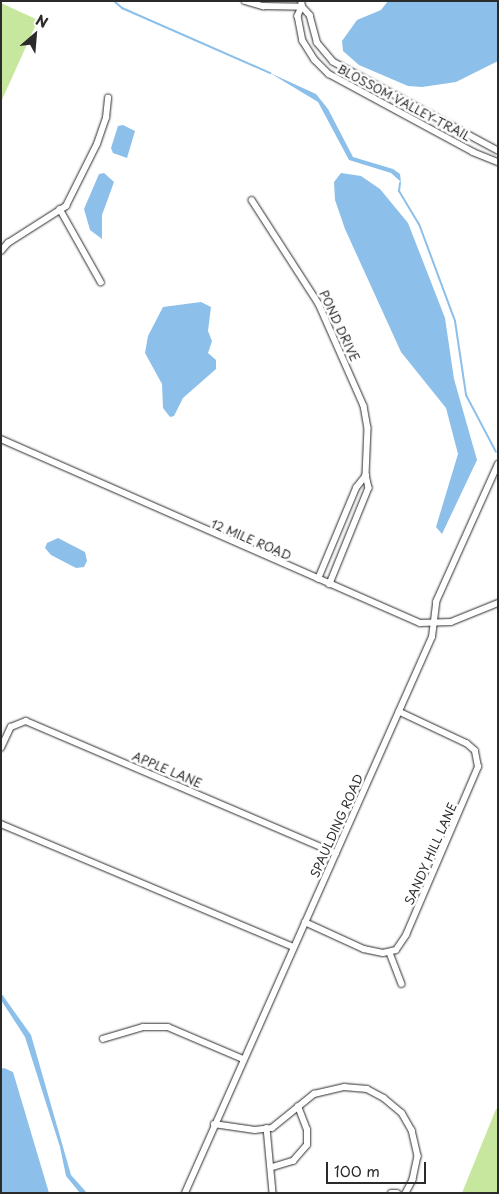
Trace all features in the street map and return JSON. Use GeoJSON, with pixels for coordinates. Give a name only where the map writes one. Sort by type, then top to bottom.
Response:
{"type":"FeatureCollection","features":[{"type":"Feature","properties":{"kind":"street"},"geometry":{"type":"LineString","coordinates":[[245,1],[263,6],[301,4]]}},
{"type":"Feature","properties":{"kind":"street","name":"BLOSSOM VALLEY TRAIL"},"geometry":{"type":"LineString","coordinates":[[301,4],[310,16],[317,43],[333,62],[498,151]]}},
{"type":"Feature","properties":{"kind":"street","name":"BLOSSOM VALLEY TRAIL"},"geometry":{"type":"LineString","coordinates":[[301,4],[298,16],[303,41],[329,74],[472,152],[498,162]]}},
{"type":"Feature","properties":{"kind":"street"},"geometry":{"type":"LineString","coordinates":[[1,251],[8,243],[60,209],[76,191],[106,118],[108,98]]}},
{"type":"Feature","properties":{"kind":"street","name":"POND DRIVE"},"geometry":{"type":"LineString","coordinates":[[252,200],[319,304],[364,406],[369,444],[366,475],[369,488],[330,584]]}},
{"type":"Feature","properties":{"kind":"street"},"geometry":{"type":"LineString","coordinates":[[60,209],[101,282]]}},
{"type":"Feature","properties":{"kind":"street","name":"12 MILE ROAD"},"geometry":{"type":"LineString","coordinates":[[1,439],[420,623],[435,625]]}},
{"type":"Feature","properties":{"kind":"street","name":"SPAULDING ROAD"},"geometry":{"type":"LineString","coordinates":[[185,1193],[214,1124],[399,712],[435,625],[436,602],[498,464]]}},
{"type":"Feature","properties":{"kind":"street","name":"POND DRIVE"},"geometry":{"type":"LineString","coordinates":[[318,579],[339,533],[356,488],[366,475]]}},
{"type":"Feature","properties":{"kind":"street"},"geometry":{"type":"LineString","coordinates":[[339,533],[350,537]]}},
{"type":"Feature","properties":{"kind":"street"},"geometry":{"type":"LineString","coordinates":[[435,625],[498,602]]}},
{"type":"Feature","properties":{"kind":"street","name":"SANDY HILL LANE"},"geometry":{"type":"LineString","coordinates":[[390,952],[406,935],[478,767],[475,751],[467,744],[399,712]]}},
{"type":"Feature","properties":{"kind":"street","name":"APPLE LANE"},"geometry":{"type":"LineString","coordinates":[[1,748],[11,727],[26,721],[336,853]]}},
{"type":"Feature","properties":{"kind":"street"},"geometry":{"type":"LineString","coordinates":[[1,824],[293,947]]}},
{"type":"Feature","properties":{"kind":"street"},"geometry":{"type":"LineString","coordinates":[[305,922],[364,948],[390,952],[402,984]]}},
{"type":"Feature","properties":{"kind":"street"},"geometry":{"type":"LineString","coordinates":[[103,1039],[143,1027],[168,1027],[244,1059]]}},
{"type":"Feature","properties":{"kind":"street"},"geometry":{"type":"LineString","coordinates":[[214,1124],[255,1130],[267,1128],[282,1122],[314,1094],[330,1089],[366,1089],[402,1113],[412,1130],[418,1156],[413,1180],[406,1193]]}},
{"type":"Feature","properties":{"kind":"street"},"geometry":{"type":"LineString","coordinates":[[273,1167],[293,1161],[307,1145],[307,1130],[298,1107]]}},
{"type":"Feature","properties":{"kind":"street"},"geometry":{"type":"LineString","coordinates":[[267,1128],[273,1167],[274,1193]]}},
{"type":"Feature","properties":{"kind":"street"},"geometry":{"type":"LineString","coordinates":[[391,1193],[397,1193]]}},
{"type":"Feature","properties":{"kind":"green space"},"geometry":{"type":"Polygon","coordinates":[[[1,3],[38,20],[1,102],[1,3]]]}},
{"type":"Feature","properties":{"kind":"green space"},"geometry":{"type":"Polygon","coordinates":[[[498,1108],[498,1193],[462,1193],[496,1109],[498,1108]]]}},
{"type":"Feature","properties":{"kind":"water"},"geometry":{"type":"Polygon","coordinates":[[[388,1],[498,1],[498,61],[456,82],[422,87],[408,86],[359,65],[343,51],[342,41],[357,20],[381,10],[388,1]]]}},
{"type":"Feature","properties":{"kind":"water"},"geometry":{"type":"Polygon","coordinates":[[[270,73],[316,94],[328,109],[353,157],[393,169],[400,174],[401,182],[391,173],[349,160],[318,102],[270,73]]]}},
{"type":"Feature","properties":{"kind":"water"},"geometry":{"type":"Polygon","coordinates":[[[123,125],[135,131],[127,158],[113,153],[111,148],[118,126],[123,125]]]}},
{"type":"Feature","properties":{"kind":"water"},"geometry":{"type":"Polygon","coordinates":[[[104,173],[114,182],[102,215],[102,239],[90,230],[84,209],[99,174],[104,173]]]}},
{"type":"Feature","properties":{"kind":"water"},"geometry":{"type":"Polygon","coordinates":[[[341,173],[361,176],[380,189],[408,223],[445,318],[454,379],[477,460],[442,534],[436,527],[458,454],[446,408],[401,352],[345,229],[335,200],[334,182],[341,173]]]}},
{"type":"Feature","properties":{"kind":"water"},"geometry":{"type":"Polygon","coordinates":[[[201,302],[211,307],[208,331],[212,341],[208,353],[216,360],[216,369],[183,398],[174,416],[170,417],[163,408],[162,384],[145,353],[148,336],[163,307],[201,302]]]}},
{"type":"Feature","properties":{"kind":"water"},"geometry":{"type":"Polygon","coordinates":[[[58,538],[85,552],[87,561],[84,567],[76,568],[51,555],[45,548],[47,543],[58,538]]]}},
{"type":"Feature","properties":{"kind":"water"},"geometry":{"type":"Polygon","coordinates":[[[1,993],[31,1035],[71,1175],[87,1193],[80,1193],[66,1176],[60,1147],[25,1037],[1,1000],[1,993]]]}},
{"type":"Feature","properties":{"kind":"water"},"geometry":{"type":"Polygon","coordinates":[[[4,1068],[13,1072],[49,1193],[1,1193],[1,1069],[4,1068]]]}},
{"type":"Feature","properties":{"kind":"waterway"},"geometry":{"type":"LineString","coordinates":[[114,1],[122,8],[270,73]]}},
{"type":"Feature","properties":{"kind":"waterway"},"geometry":{"type":"LineString","coordinates":[[400,183],[399,191],[419,224],[455,321],[466,395],[496,452]]}}]}
